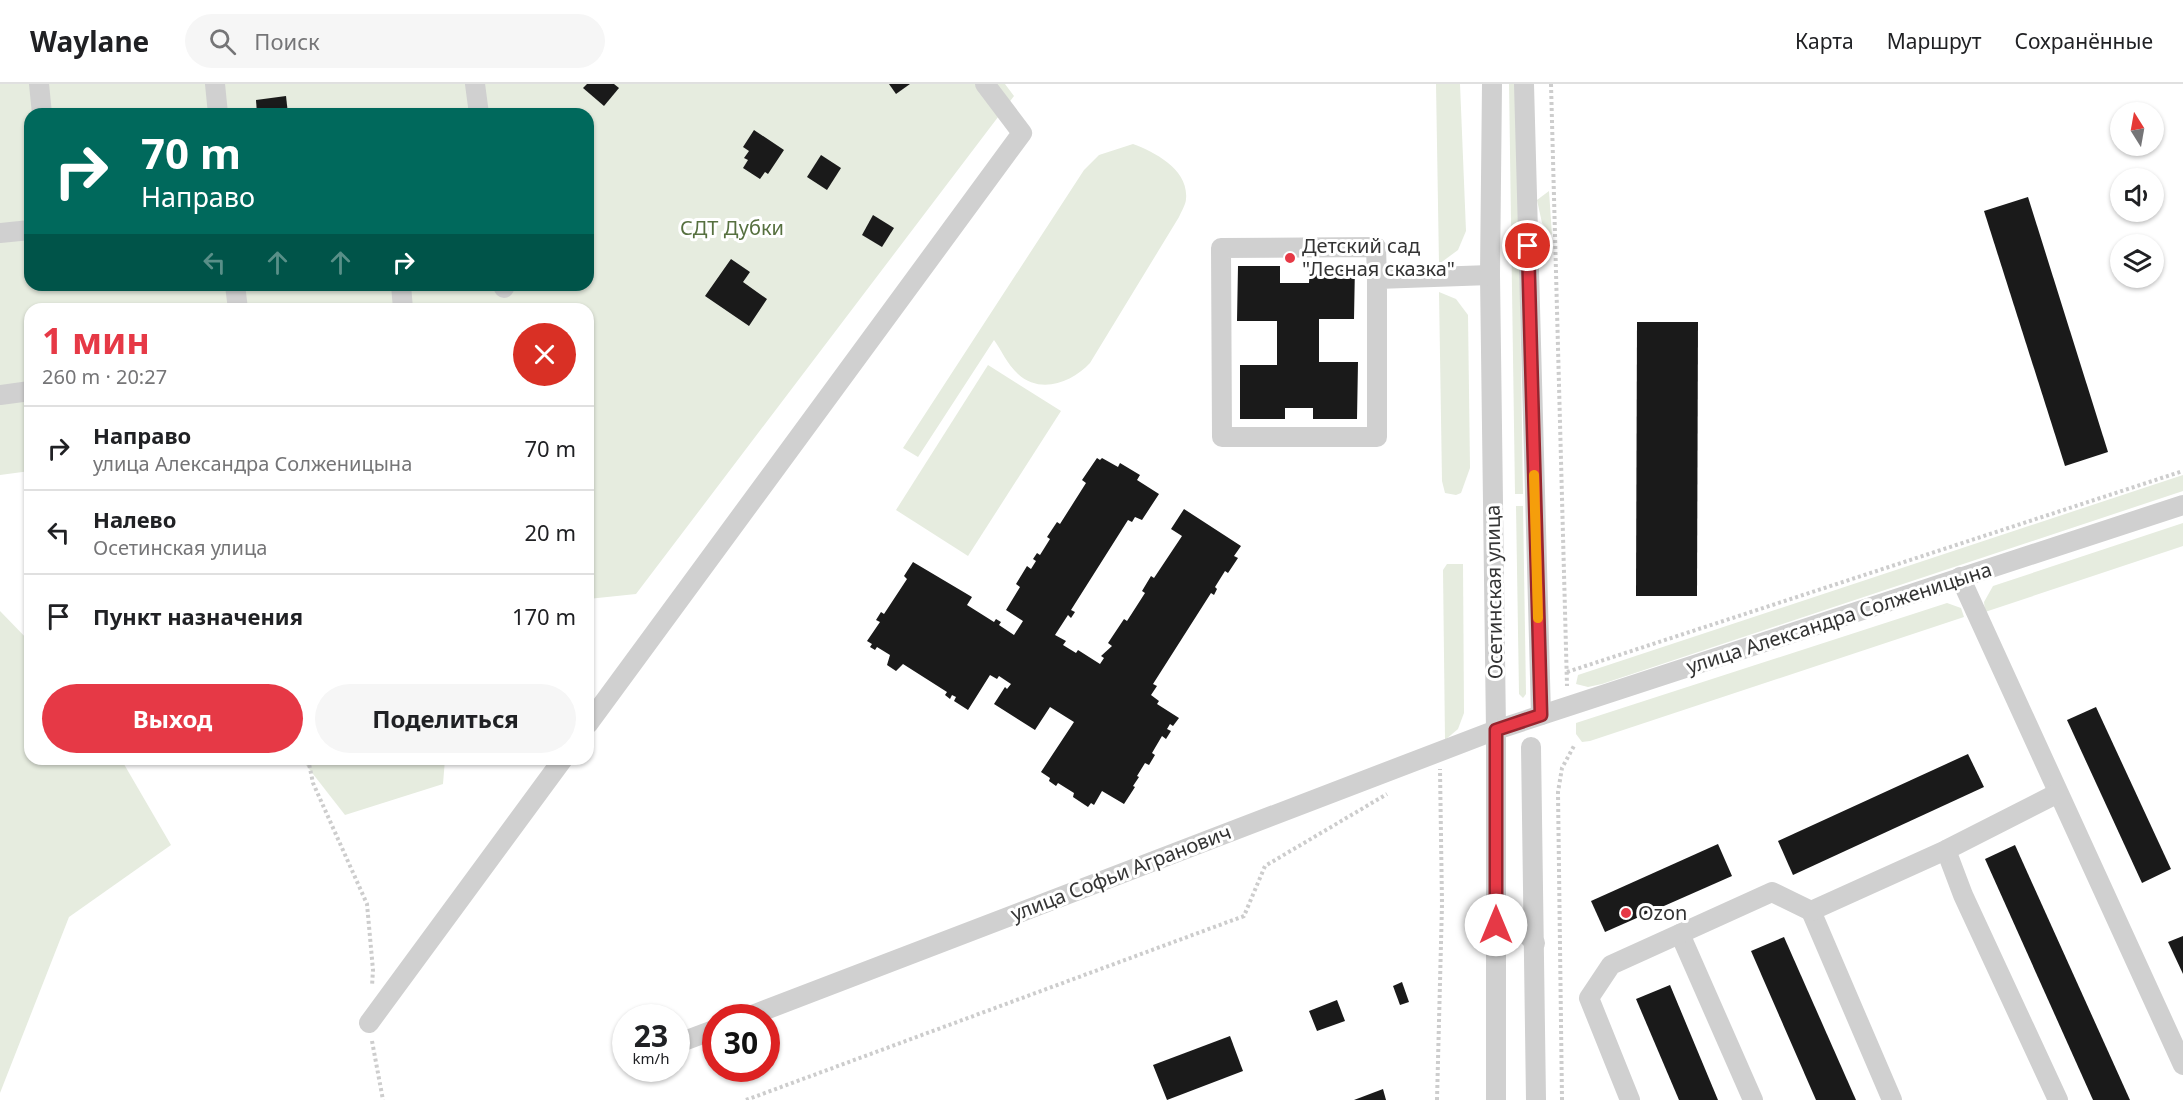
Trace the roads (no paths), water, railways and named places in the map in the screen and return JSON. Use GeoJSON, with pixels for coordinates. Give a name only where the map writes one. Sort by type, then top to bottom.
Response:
{"type":"FeatureCollection","features":[{"type":"Feature","properties":{"kind":"street"},"geometry":{"type":"LineString","coordinates":[[39,84],[41,108]]}},
{"type":"Feature","properties":{"kind":"street"},"geometry":{"type":"LineString","coordinates":[[215,84],[217,108]]}},
{"type":"Feature","properties":{"kind":"street"},"geometry":{"type":"LineString","coordinates":[[475,84],[478,108]]}},
{"type":"Feature","properties":{"kind":"street"},"geometry":{"type":"LineString","coordinates":[[594,716],[1022,133],[985,84]]}},
{"type":"Feature","properties":{"kind":"street","name":"Осетинская улица"},"geometry":{"type":"LineString","coordinates":[[1492,84],[1490,275],[1496,730],[1496,1100]]}},
{"type":"Feature","properties":{"kind":"street"},"geometry":{"type":"LineString","coordinates":[[1524,84],[1541,715]]}},
{"type":"Feature","properties":{"kind":"street"},"geometry":{"type":"LineString","coordinates":[[0,233],[24,231]]}},
{"type":"Feature","properties":{"kind":"street"},"geometry":{"type":"LineString","coordinates":[[1221,248],[1376,248],[1377,279],[1377,437],[1222,437],[1221,248]]}},
{"type":"Feature","properties":{"kind":"street"},"geometry":{"type":"LineString","coordinates":[[1377,279],[1490,275]]}},
{"type":"Feature","properties":{"kind":"street"},"geometry":{"type":"LineString","coordinates":[[0,395],[24,392]]}},
{"type":"Feature","properties":{"kind":"street","name":"улица Александра Солженицына"},"geometry":{"type":"LineString","coordinates":[[1496,730],[2183,505]]}},
{"type":"Feature","properties":{"kind":"street"},"geometry":{"type":"LineString","coordinates":[[1960,577],[2183,1065]]}},
{"type":"Feature","properties":{"kind":"street","name":"улица Софьи Агранович"},"geometry":{"type":"LineString","coordinates":[[780,1004],[1496,730]]}},
{"type":"Feature","properties":{"kind":"street"},"geometry":{"type":"LineString","coordinates":[[1531,747],[1536,943],[1536,1100]]}},
{"type":"Feature","properties":{"kind":"street"},"geometry":{"type":"LineString","coordinates":[[369,1023],[559,765]]}},
{"type":"Feature","properties":{"kind":"street"},"geometry":{"type":"LineString","coordinates":[[1811,911],[1946,850],[2058,793]]}},
{"type":"Feature","properties":{"kind":"street"},"geometry":{"type":"LineString","coordinates":[[1946,850],[1963,895],[2058,1100]]}},
{"type":"Feature","properties":{"kind":"street"},"geometry":{"type":"LineString","coordinates":[[1630,1100],[1589,999],[1611,965],[1772,892],[1811,911],[1892,1100]]}},
{"type":"Feature","properties":{"kind":"street"},"geometry":{"type":"LineString","coordinates":[[1496,903],[1536,943]]}},
{"type":"Feature","properties":{"kind":"street"},"geometry":{"type":"LineString","coordinates":[[1680,934],[1753,1100]]}},
{"type":"Feature","properties":{"kind":"place","name":"Детский сад \"Лесная сказка\""},"geometry":{"type":"Point","coordinates":[1290,258]}},
{"type":"Feature","properties":{"kind":"place","name":"Ozon"},"geometry":{"type":"Point","coordinates":[1626,913]}},
{"type":"Feature","properties":{"kind":"park label","name":"СДТ Дубки"},"geometry":{"type":"Point","coordinates":[732,228]}}]}
